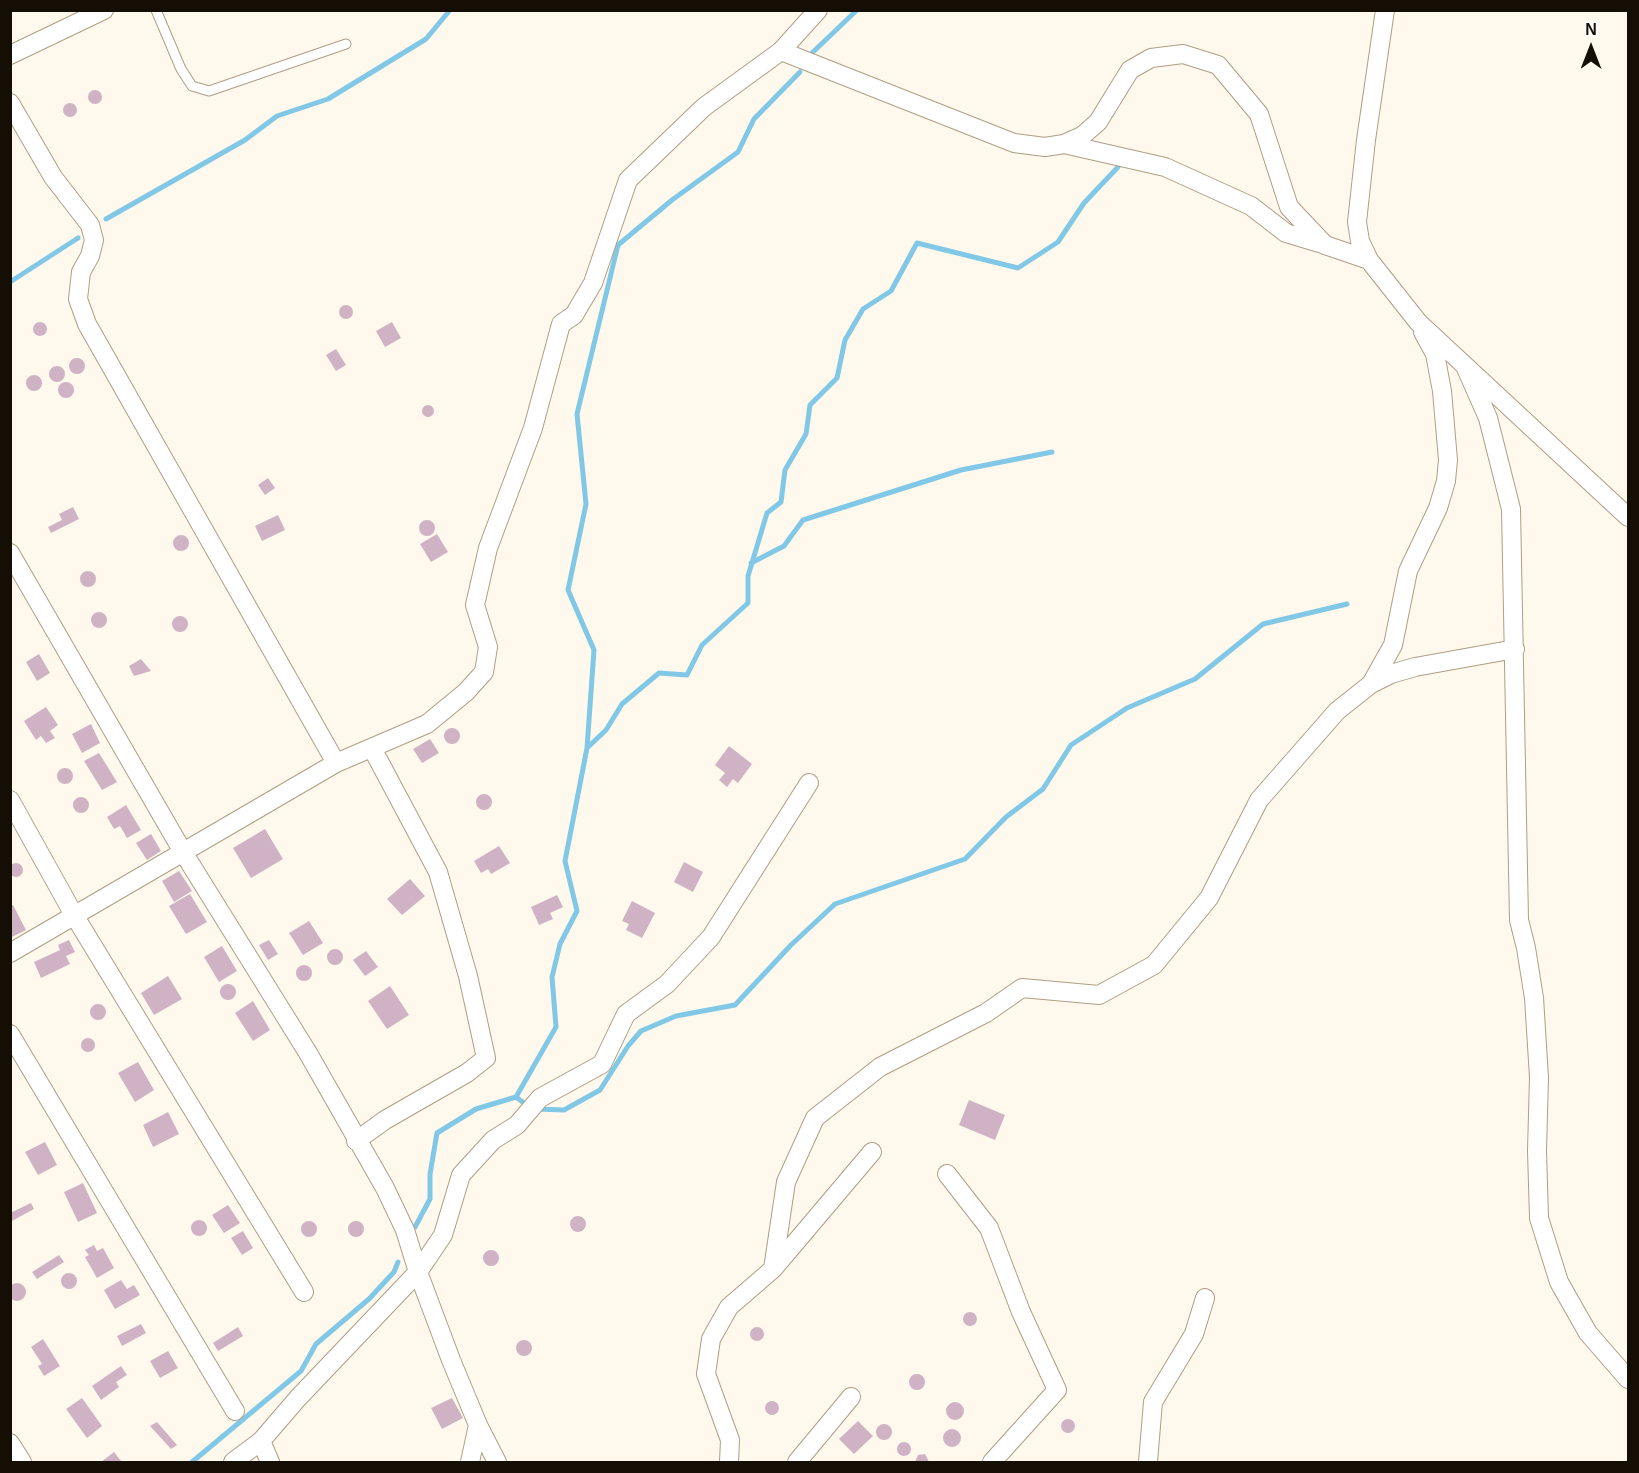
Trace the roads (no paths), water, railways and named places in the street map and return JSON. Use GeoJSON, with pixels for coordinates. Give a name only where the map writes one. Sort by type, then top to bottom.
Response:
{"type":"FeatureCollection","features":[{"type":"Feature","properties":{"kind":"street"},"geometry":{"type":"LineString","coordinates":[[10,55],[104,10]]}},
{"type":"Feature","properties":{"kind":"street"},"geometry":{"type":"LineString","coordinates":[[10,953],[336,762],[427,724],[466,692],[484,672],[488,647],[475,604],[488,548],[533,428],[561,324],[574,315],[593,283],[628,180],[704,107],[781,51],[818,10]]}},
{"type":"Feature","properties":{"kind":"street"},"geometry":{"type":"LineString","coordinates":[[1385,10],[1366,140],[1357,222],[1360,241],[1369,260],[1418,322],[1629,517]]}},
{"type":"Feature","properties":{"kind":"street"},"geometry":{"type":"LineString","coordinates":[[781,51],[1014,143],[1045,147],[1064,144],[1082,136],[1098,122],[1130,70],[1151,58],[1183,54],[1218,65],[1259,114],[1289,207],[1325,245]]}},
{"type":"Feature","properties":{"kind":"street"},"geometry":{"type":"LineString","coordinates":[[10,103],[53,177],[90,225],[94,240],[90,256],[81,272],[78,299],[87,324],[336,762]]}},
{"type":"Feature","properties":{"kind":"street"},"geometry":{"type":"LineString","coordinates":[[1064,144],[1165,167],[1251,206],[1286,233],[1369,260]]}},
{"type":"Feature","properties":{"kind":"street"},"geometry":{"type":"LineString","coordinates":[[1371,684],[1393,645],[1408,571],[1437,508],[1446,481],[1448,460],[1446,425],[1438,364],[1418,322]]}},
{"type":"Feature","properties":{"kind":"street"},"geometry":{"type":"LineString","coordinates":[[1465,366],[1488,418],[1510,508],[1515,649],[1519,920],[1527,948],[1534,998],[1539,1077],[1539,1218],[1559,1282],[1588,1333],[1629,1380]]}},
{"type":"Feature","properties":{"kind":"street"},"geometry":{"type":"LineString","coordinates":[[10,553],[183,852],[308,1053],[356,1141],[385,1188],[405,1230],[418,1272],[478,1425],[497,1462]]}},
{"type":"Feature","properties":{"kind":"street"},"geometry":{"type":"LineString","coordinates":[[773,1269],[786,1182],[815,1118],[880,1067],[986,1013],[1022,988],[1099,995],[1154,965],[1209,898],[1258,800],[1337,711],[1371,684],[1415,667],[1515,649]]}},
{"type":"Feature","properties":{"kind":"street"},"geometry":{"type":"LineString","coordinates":[[356,1141],[385,1119],[467,1073],[486,1058],[468,976],[438,872],[372,748]]}},
{"type":"Feature","properties":{"kind":"street"},"geometry":{"type":"LineString","coordinates":[[233,1462],[261,1441],[298,1398],[418,1272],[443,1235],[461,1175],[493,1140],[517,1125],[540,1098],[602,1064],[626,1014],[668,984],[711,937],[809,783]]}},
{"type":"Feature","properties":{"kind":"street"},"geometry":{"type":"LineString","coordinates":[[10,800],[74,915],[304,1292]]}},
{"type":"Feature","properties":{"kind":"street"},"geometry":{"type":"LineString","coordinates":[[10,1034],[235,1411]]}},
{"type":"Feature","properties":{"kind":"street"},"geometry":{"type":"LineString","coordinates":[[729,1462],[730,1440],[706,1374],[711,1339],[729,1307],[773,1269],[872,1152]]}},
{"type":"Feature","properties":{"kind":"street"},"geometry":{"type":"LineString","coordinates":[[947,1174],[989,1228],[1021,1311],[1057,1390],[992,1462]]}},
{"type":"Feature","properties":{"kind":"street"},"geometry":{"type":"LineString","coordinates":[[1148,1462],[1153,1402],[1194,1334],[1206,1298]]}},
{"type":"Feature","properties":{"kind":"street"},"geometry":{"type":"LineString","coordinates":[[797,1462],[850,1397]]}},
{"type":"Feature","properties":{"kind":"street"},"geometry":{"type":"LineString","coordinates":[[470,1462],[478,1425]]}},
{"type":"Feature","properties":{"kind":"street"},"geometry":{"type":"LineString","coordinates":[[261,1441],[270,1462]]}},
{"type":"Feature","properties":{"kind":"street"},"geometry":{"type":"LineString","coordinates":[[10,1443],[22,1462]]}},
{"type":"Feature","properties":{"kind":"lane"},"geometry":{"type":"LineString","coordinates":[[156,10],[181,69],[192,86],[209,91],[346,44]]}},
{"type":"Feature","properties":{"kind":"waterway"},"geometry":{"type":"LineString","coordinates":[[106,219],[245,140],[277,116],[328,99],[426,39],[450,10]]}},
{"type":"Feature","properties":{"kind":"waterway"},"geometry":{"type":"LineString","coordinates":[[812,53],[857,10]]}},
{"type":"Feature","properties":{"kind":"waterway"},"geometry":{"type":"LineString","coordinates":[[587,748],[594,650],[568,590],[586,504],[577,414],[618,245],[672,200],[738,152],[754,119],[800,72]]}},
{"type":"Feature","properties":{"kind":"waterway"},"geometry":{"type":"LineString","coordinates":[[516,1097],[556,1027],[552,977],[560,944],[577,911],[565,861],[587,748],[606,730],[622,704],[659,673],[687,675],[702,645],[748,603],[748,576],[767,513],[781,502],[785,470],[806,434],[810,405],[837,378],[845,340],[863,309],[891,291],[917,243],[1018,268],[1058,242],[1084,203],[1118,167]]}},
{"type":"Feature","properties":{"kind":"waterway"},"geometry":{"type":"LineString","coordinates":[[10,282],[78,238]]}},
{"type":"Feature","properties":{"kind":"waterway"},"geometry":{"type":"LineString","coordinates":[[751,563],[784,546],[803,520],[961,470],[1052,452]]}},
{"type":"Feature","properties":{"kind":"waterway"},"geometry":{"type":"LineString","coordinates":[[536,1109],[564,1110],[600,1090],[628,1046],[641,1031],[676,1016],[735,1005],[791,945],[835,904],[965,859],[1006,817],[1043,789],[1071,745],[1127,708],[1195,679],[1263,624],[1347,604]]}},
{"type":"Feature","properties":{"kind":"waterway"},"geometry":{"type":"LineString","coordinates":[[415,1227],[430,1199],[430,1174],[437,1133],[476,1109],[516,1097],[528,1106]]}},
{"type":"Feature","properties":{"kind":"waterway"},"geometry":{"type":"LineString","coordinates":[[192,1462],[301,1371],[316,1344],[369,1299],[394,1272],[398,1262]]}}]}
